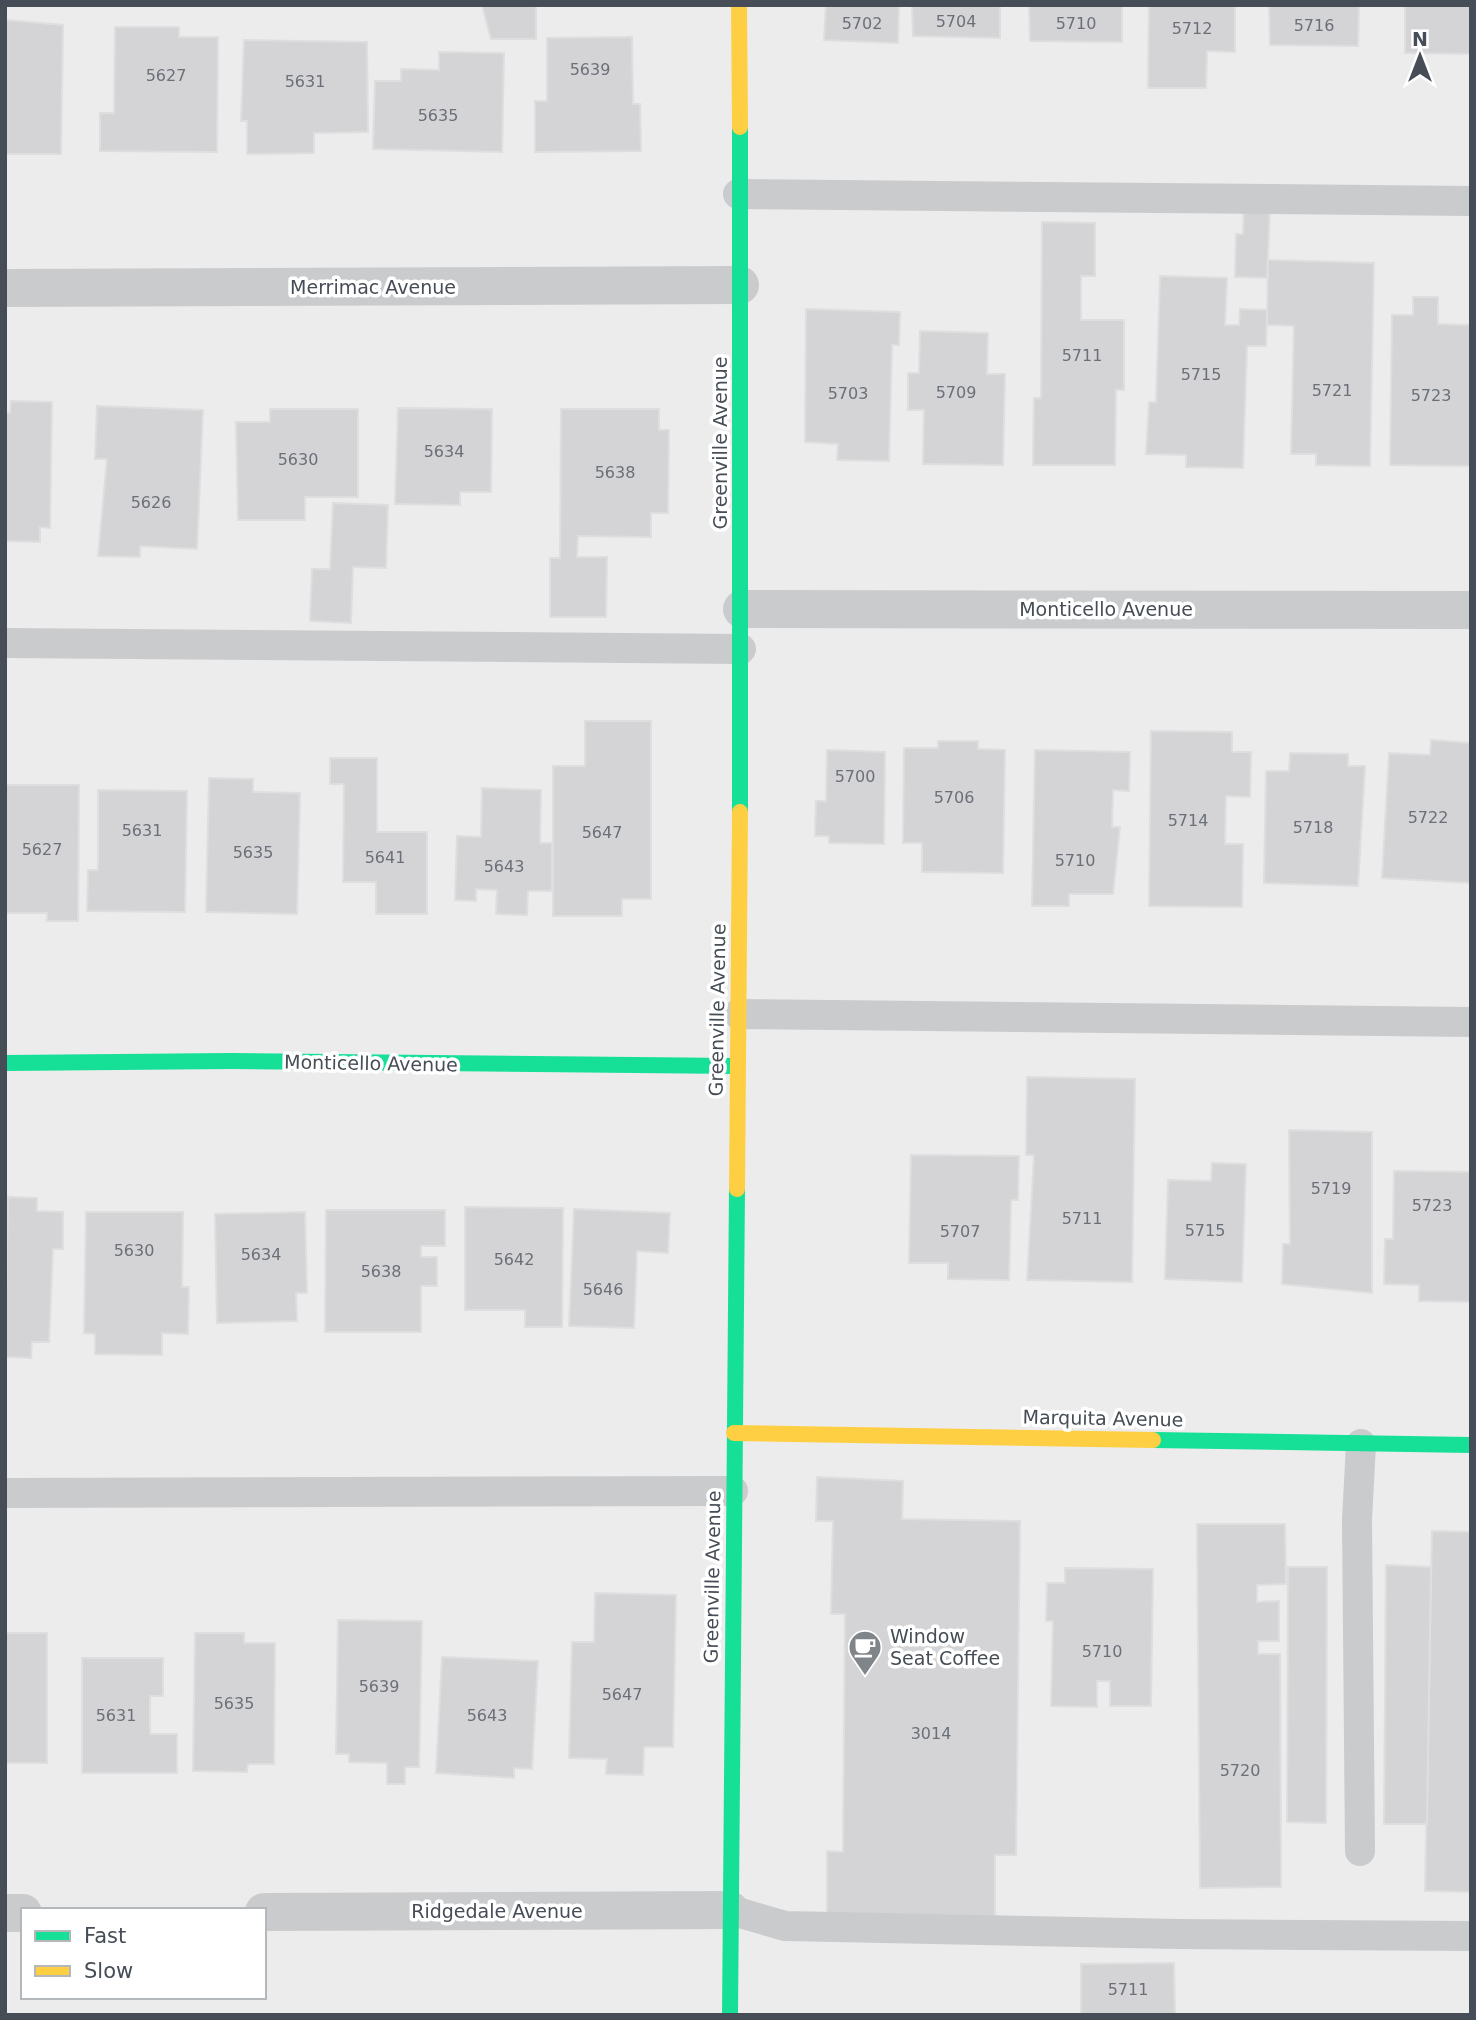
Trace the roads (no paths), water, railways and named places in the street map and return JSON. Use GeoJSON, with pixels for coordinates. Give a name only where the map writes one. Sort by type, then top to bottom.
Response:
{"type":"FeatureCollection","features":[{"type":"Feature","properties":{"kind":"main road","name":"Greenville Avenue"},"geometry":{"type":"LineString","coordinates":[[730,2015],[742,609],[739,5]]}},
{"type":"Feature","properties":{"kind":"main road","name":"Monticello Avenue"},"geometry":{"type":"LineString","coordinates":[[5,1063],[230,1061],[736,1066]]}},
{"type":"Feature","properties":{"kind":"main road","name":"Marquita Avenue"},"geometry":{"type":"LineString","coordinates":[[734,1433],[1471,1445]]}},
{"type":"Feature","properties":{"kind":"street","name":"Merrimac Avenue"},"geometry":{"type":"LineString","coordinates":[[5,288],[740,285]]}},
{"type":"Feature","properties":{"kind":"street","name":"Monticello Avenue"},"geometry":{"type":"LineString","coordinates":[[742,609],[1471,610]]}},
{"type":"Feature","properties":{"kind":"street","name":"Ridgedale Avenue"},"geometry":{"type":"LineString","coordinates":[[266,1912],[730,1910]]}},
{"type":"Feature","properties":{"kind":"lane"},"geometry":{"type":"LineString","coordinates":[[738,194],[1471,201]]}},
{"type":"Feature","properties":{"kind":"lane"},"geometry":{"type":"LineString","coordinates":[[5,643],[741,649]]}},
{"type":"Feature","properties":{"kind":"lane"},"geometry":{"type":"LineString","coordinates":[[738,1014],[1471,1022]]}},
{"type":"Feature","properties":{"kind":"lane"},"geometry":{"type":"LineString","coordinates":[[1360,1851],[1357,1520],[1361,1444]]}},
{"type":"Feature","properties":{"kind":"lane"},"geometry":{"type":"LineString","coordinates":[[5,1493],[733,1491]]}},
{"type":"Feature","properties":{"kind":"lane"},"geometry":{"type":"LineString","coordinates":[[730,1910],[785,1926],[1178,1934],[1471,1936]]}},
{"type":"Feature","properties":{"kind":"place","name":"Window Seat Coffee"},"geometry":{"type":"Point","coordinates":[865,1677]}}]}
